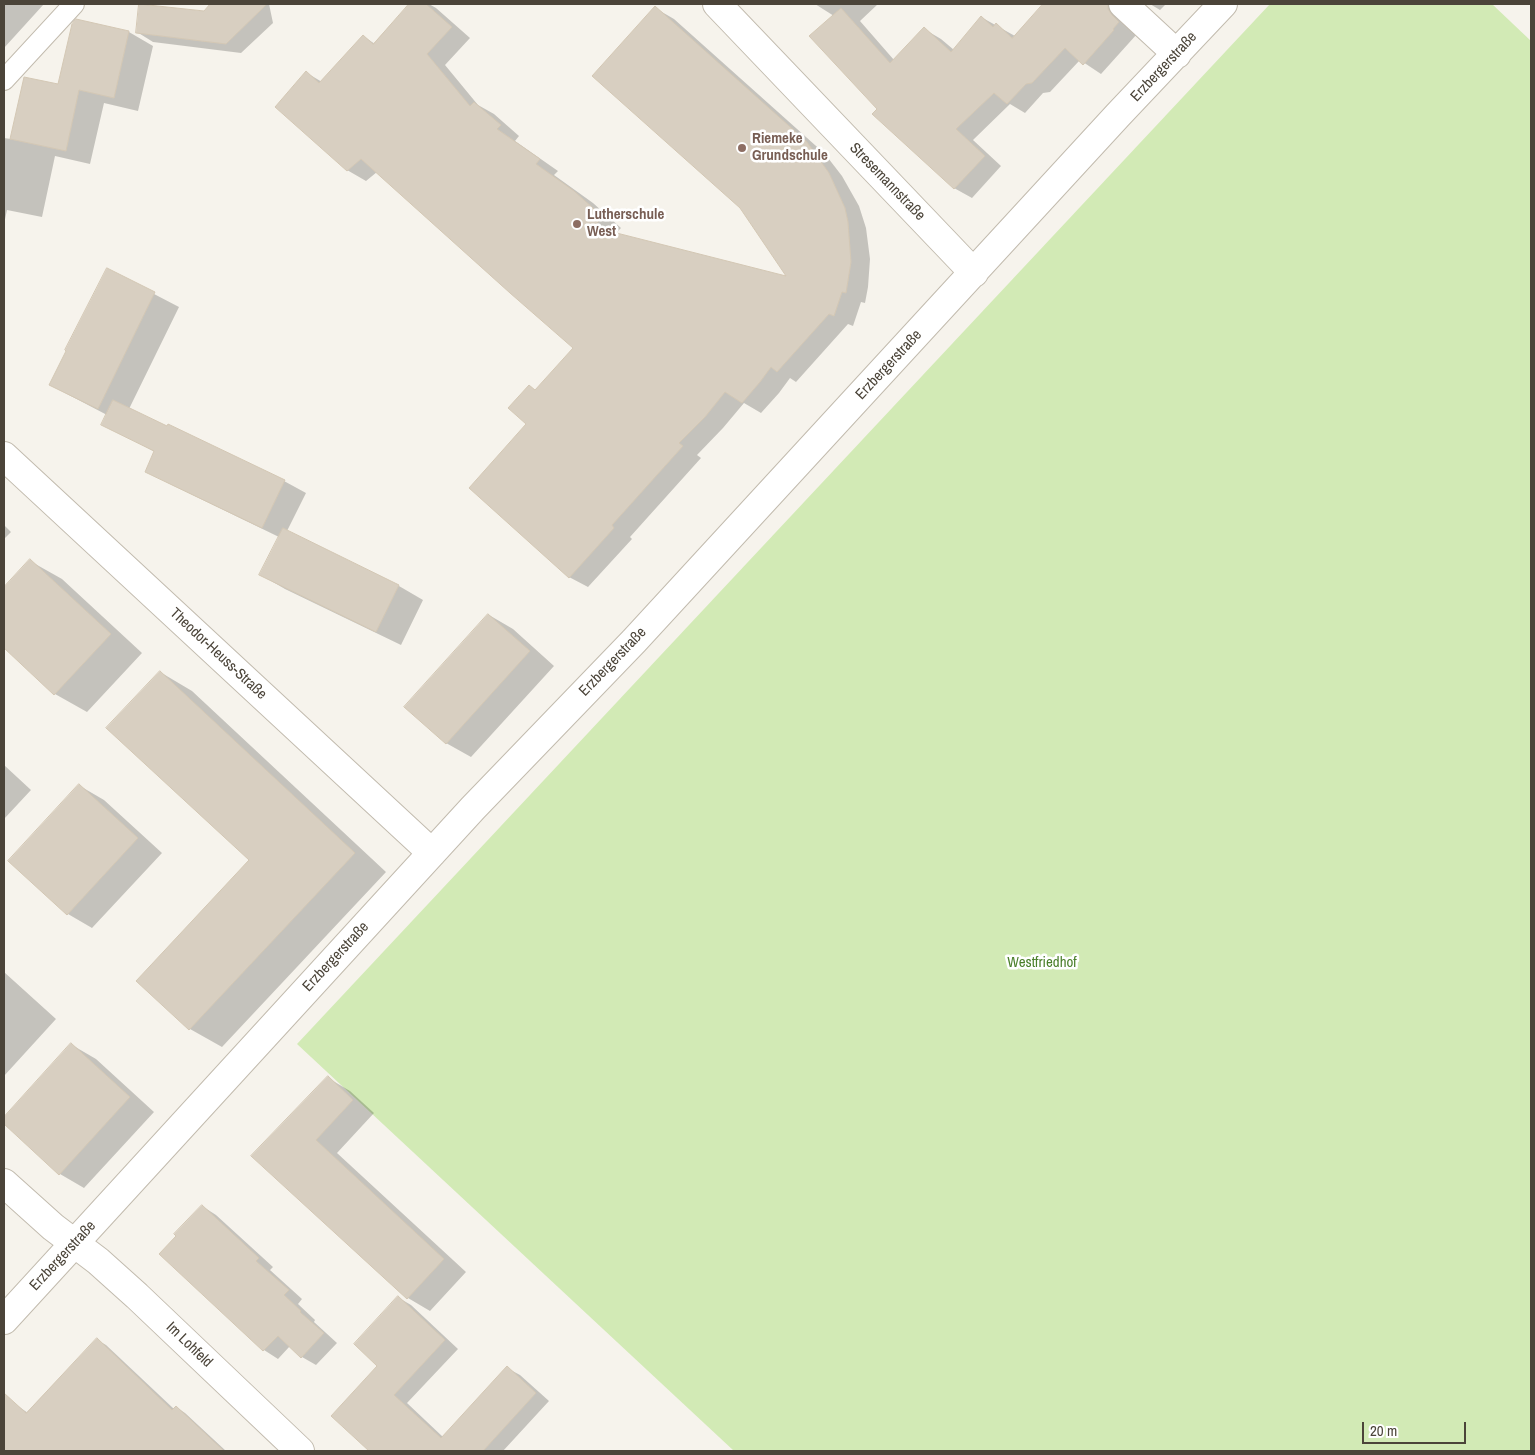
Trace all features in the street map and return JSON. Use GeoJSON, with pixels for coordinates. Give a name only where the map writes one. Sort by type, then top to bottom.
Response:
{"type":"FeatureCollection","features":[{"type":"Feature","properties":{"kind":"street","name":"Stresemannstraße"},"geometry":{"type":"LineString","coordinates":[[717,4],[974,273]]}},
{"type":"Feature","properties":{"kind":"street"},"geometry":{"type":"LineString","coordinates":[[1123,4],[1177,54]]}},
{"type":"Feature","properties":{"kind":"street","name":"Erzbergerstraße"},"geometry":{"type":"LineString","coordinates":[[4,1320],[473,808],[634,641],[1118,115],[1223,4]]}},
{"type":"Feature","properties":{"kind":"street","name":"Theodor-Heuss-Straße"},"geometry":{"type":"LineString","coordinates":[[4,456],[432,853]]}},
{"type":"Feature","properties":{"kind":"street","name":"Im Lohfeld"},"geometry":{"type":"LineString","coordinates":[[4,1184],[53,1228],[98,1261],[137,1296],[300,1451]]}},
{"type":"Feature","properties":{"kind":"lane"},"geometry":{"type":"LineString","coordinates":[[4,80],[74,4]]}},
{"type":"Feature","properties":{"kind":"green space","name":"Westfriedhof"},"geometry":{"type":"Polygon","coordinates":[[[1270,4],[1492,4],[1531,41],[1531,1451],[734,1451],[297,1044],[1270,4]]]}},
{"type":"Feature","properties":{"kind":"building"},"geometry":{"type":"Polygon","coordinates":[[[139,4],[204,11],[210,4],[267,4],[226,44],[136,33],[139,4]]]}},
{"type":"Feature","properties":{"kind":"building"},"geometry":{"type":"Polygon","coordinates":[[[409,4],[426,4],[452,27],[427,54],[470,106],[474,102],[501,125],[497,129],[540,159],[536,164],[574,191],[603,217],[593,227],[786,276],[740,208],[592,76],[655,6],[807,142],[829,173],[845,208],[851,262],[846,293],[842,292],[834,316],[829,314],[777,372],[771,367],[742,403],[725,392],[705,417],[679,443],[683,446],[612,525],[614,528],[569,578],[469,488],[526,424],[508,408],[529,385],[535,390],[573,348],[361,159],[347,171],[275,107],[306,71],[319,83],[363,35],[373,44],[409,4]]]}},
{"type":"Feature","properties":{"kind":"building"},"geometry":{"type":"Polygon","coordinates":[[[1043,4],[1108,4],[1108,9],[1119,22],[1083,65],[1065,48],[1032,83],[1026,84],[1007,104],[994,93],[956,129],[985,156],[954,189],[872,114],[877,109],[809,36],[841,8],[890,63],[924,27],[951,52],[981,16],[993,27],[996,23],[1012,38],[1043,4]]]}},
{"type":"Feature","properties":{"kind":"building"},"geometry":{"type":"Polygon","coordinates":[[[76,19],[129,31],[114,98],[79,90],[66,151],[10,139],[24,77],[58,84],[72,24],[76,19]]]}},
{"type":"Feature","properties":{"kind":"building"},"geometry":{"type":"Polygon","coordinates":[[[107,268],[155,292],[98,409],[49,385],[107,268]]]}},
{"type":"Feature","properties":{"kind":"building"},"geometry":{"type":"Polygon","coordinates":[[[113,400],[285,480],[262,528],[145,472],[154,451],[101,425],[113,400]]]}},
{"type":"Feature","properties":{"kind":"building"},"geometry":{"type":"Polygon","coordinates":[[[283,528],[399,585],[376,632],[259,575],[283,528]]]}},
{"type":"Feature","properties":{"kind":"building"},"geometry":{"type":"Polygon","coordinates":[[[30,559],[111,634],[54,695],[4,648],[4,587],[30,559]]]}},
{"type":"Feature","properties":{"kind":"building"},"geometry":{"type":"Polygon","coordinates":[[[488,614],[530,651],[446,744],[404,707],[488,614]]]}},
{"type":"Feature","properties":{"kind":"building"},"geometry":{"type":"Polygon","coordinates":[[[160,671],[355,853],[189,1030],[136,981],[249,860],[106,728],[160,671]]]}},
{"type":"Feature","properties":{"kind":"building"},"geometry":{"type":"Polygon","coordinates":[[[79,784],[138,838],[67,915],[8,861],[79,784]]]}},
{"type":"Feature","properties":{"kind":"building"},"geometry":{"type":"Polygon","coordinates":[[[71,1043],[130,1097],[59,1175],[4,1124],[4,1117],[71,1043]]]}},
{"type":"Feature","properties":{"kind":"building"},"geometry":{"type":"Polygon","coordinates":[[[328,1076],[353,1100],[316,1140],[444,1259],[407,1299],[251,1156],[328,1076]]]}},
{"type":"Feature","properties":{"kind":"building"},"geometry":{"type":"Polygon","coordinates":[[[202,1205],[259,1258],[256,1261],[289,1290],[284,1295],[324,1333],[301,1358],[278,1336],[263,1351],[159,1254],[176,1236],[174,1234],[202,1205]]]}},
{"type":"Feature","properties":{"kind":"building"},"geometry":{"type":"Polygon","coordinates":[[[398,1296],[445,1340],[394,1395],[441,1438],[507,1366],[536,1393],[483,1451],[369,1451],[331,1416],[377,1366],[354,1344],[398,1296]]]}},
{"type":"Feature","properties":{"kind":"building"},"geometry":{"type":"Polygon","coordinates":[[[97,1338],[172,1410],[176,1406],[224,1451],[4,1451],[4,1393],[26,1413],[97,1338]]]}},
{"type":"Feature","properties":{"kind":"place","name":"Riemeke Grundschule"},"geometry":{"type":"Point","coordinates":[742,148]}},
{"type":"Feature","properties":{"kind":"place","name":"Lutherschule West"},"geometry":{"type":"Point","coordinates":[577,224]}}]}
